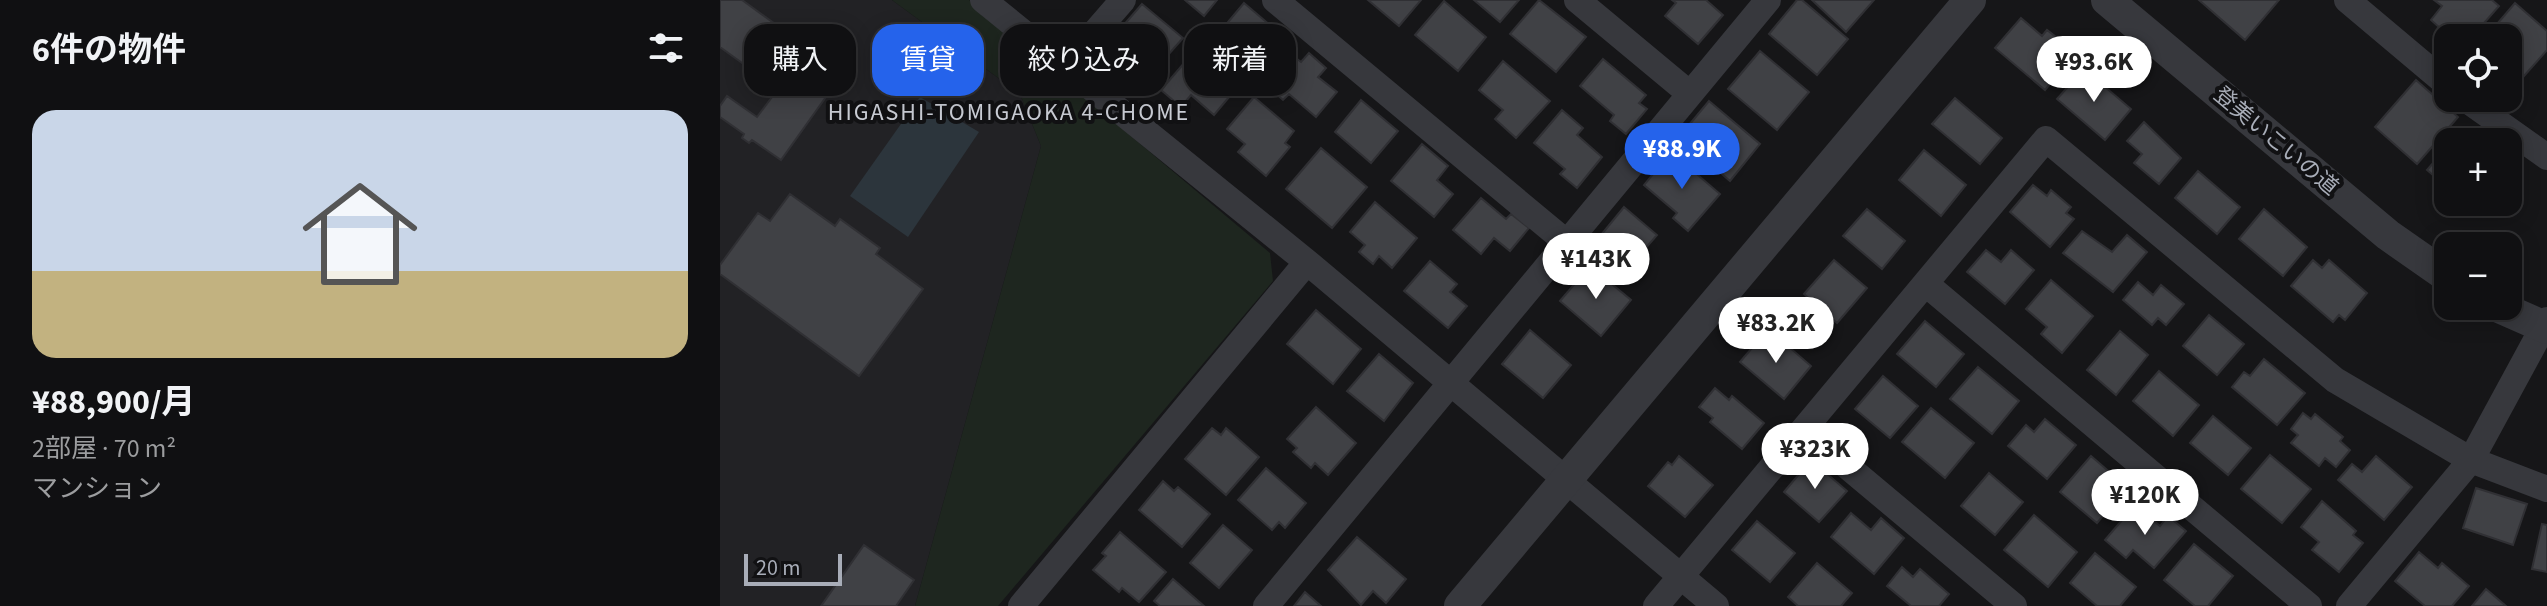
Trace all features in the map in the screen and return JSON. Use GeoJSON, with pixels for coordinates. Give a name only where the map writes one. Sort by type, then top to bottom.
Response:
{"type":"FeatureCollection","features":[{"type":"Feature","properties":{"kind":"street"},"geometry":{"type":"LineString","coordinates":[[983,0],[1012,24]]}},
{"type":"Feature","properties":{"kind":"street"},"geometry":{"type":"LineString","coordinates":[[1102,24],[1123,0]]}},
{"type":"Feature","properties":{"kind":"street"},"geometry":{"type":"LineString","coordinates":[[1275,0],[1566,242]]}},
{"type":"Feature","properties":{"kind":"street"},"geometry":{"type":"LineString","coordinates":[[1577,0],[1690,94]]}},
{"type":"Feature","properties":{"kind":"street"},"geometry":{"type":"LineString","coordinates":[[1266,606],[1768,0]]}},
{"type":"Feature","properties":{"kind":"street"},"geometry":{"type":"LineString","coordinates":[[1460,606],[1970,0]]}},
{"type":"Feature","properties":{"kind":"street","name":"登美いこいの道"},"geometry":{"type":"LineString","coordinates":[[2107,0],[2388,235],[2434,267]]}},
{"type":"Feature","properties":{"kind":"street"},"geometry":{"type":"LineString","coordinates":[[2347,0],[2434,73]]}},
{"type":"Feature","properties":{"kind":"street"},"geometry":{"type":"LineString","coordinates":[[1099,96],[1307,262],[1716,606]]}},
{"type":"Feature","properties":{"kind":"street"},"geometry":{"type":"LineString","coordinates":[[2484,112],[2547,157]]}},
{"type":"Feature","properties":{"kind":"street"},"geometry":{"type":"LineString","coordinates":[[1656,606],[2046,139],[2335,380],[2471,460],[2547,489]]}},
{"type":"Feature","properties":{"kind":"street"},"geometry":{"type":"LineString","coordinates":[[1021,606],[1307,262]]}},
{"type":"Feature","properties":{"kind":"street"},"geometry":{"type":"LineString","coordinates":[[1926,284],[2309,606]]}},
{"type":"Feature","properties":{"kind":"street"},"geometry":{"type":"LineString","coordinates":[[2349,606],[2471,460],[2546,325],[2522,316]]}},
{"type":"Feature","properties":{"kind":"street"},"geometry":{"type":"LineString","coordinates":[[1805,431],[2014,606]]}},
{"type":"Feature","properties":{"kind":"shaded area"},"geometry":{"type":"Polygon","coordinates":[[[720,0],[892,0],[925,24],[872,24],[872,96],[984,96],[984,68],[1000,79],[1000,96],[1021,96],[1041,146],[915,606],[720,606],[720,0]]]}},
{"type":"Feature","properties":{"kind":"shaded area"},"geometry":{"type":"Polygon","coordinates":[[[892,0],[969,0],[1000,26],[1000,79],[984,68],[984,24],[925,24],[892,0]]]}},
{"type":"Feature","properties":{"kind":"shaded area"},"geometry":{"type":"Polygon","coordinates":[[[1021,96],[1083,96],[1270,253],[1273,281],[998,606],[915,606],[1041,146],[1021,96]]]}},
{"type":"Feature","properties":{"kind":"shaded area"},"geometry":{"type":"Polygon","coordinates":[[[920,97],[979,132],[908,237],[850,196],[920,97]]]}},
{"type":"Feature","properties":{"kind":"building"},"geometry":{"type":"Polygon","coordinates":[[[720,0],[742,0],[775,24],[744,24],[744,64],[720,47],[720,0]]]}},
{"type":"Feature","properties":{"kind":"building"},"geometry":{"type":"Polygon","coordinates":[[[1185,0],[1217,0],[1204,16],[1185,0]]]}},
{"type":"Feature","properties":{"kind":"building"},"geometry":{"type":"Polygon","coordinates":[[[1368,0],[1421,0],[1399,26],[1368,0]]]}},
{"type":"Feature","properties":{"kind":"building"},"geometry":{"type":"Polygon","coordinates":[[[1474,0],[1519,0],[1500,22],[1474,0]]]}},
{"type":"Feature","properties":{"kind":"building"},"geometry":{"type":"Polygon","coordinates":[[[1539,0],[1586,37],[1556,72],[1510,34],[1539,0]]]}},
{"type":"Feature","properties":{"kind":"building"},"geometry":{"type":"Polygon","coordinates":[[[1672,0],[1706,0],[1723,15],[1698,44],[1665,16],[1676,3],[1672,0]]]}},
{"type":"Feature","properties":{"kind":"building"},"geometry":{"type":"Polygon","coordinates":[[[1797,0],[1802,0],[1848,39],[1817,75],[1769,34],[1797,0]]]}},
{"type":"Feature","properties":{"kind":"building"},"geometry":{"type":"Polygon","coordinates":[[[1812,0],[1874,0],[1846,32],[1812,0]]]}},
{"type":"Feature","properties":{"kind":"building"},"geometry":{"type":"Polygon","coordinates":[[[2199,0],[2279,0],[2245,40],[2199,0]]]}},
{"type":"Feature","properties":{"kind":"building"},"geometry":{"type":"Polygon","coordinates":[[[2434,0],[2492,0],[2499,6],[2483,24],[2435,24],[2431,20],[2442,6],[2434,0]]]}},
{"type":"Feature","properties":{"kind":"building"},"geometry":{"type":"Polygon","coordinates":[[[1444,1],[1486,37],[1458,71],[1415,35],[1444,1]]]}},
{"type":"Feature","properties":{"kind":"building"},"geometry":{"type":"Polygon","coordinates":[[[1244,3],[1269,24],[1226,24],[1244,3]]]}},
{"type":"Feature","properties":{"kind":"building"},"geometry":{"type":"Polygon","coordinates":[[[2515,3],[2547,31],[2547,50],[2524,76],[2522,24],[2497,24],[2515,3]]]}},
{"type":"Feature","properties":{"kind":"building"},"geometry":{"type":"Polygon","coordinates":[[[1142,4],[1166,24],[1125,24],[1142,4]]]}},
{"type":"Feature","properties":{"kind":"building"},"geometry":{"type":"Polygon","coordinates":[[[2021,18],[2042,36],[2047,30],[2070,48],[2064,55],[2070,60],[2045,90],[1995,48],[2021,18]]]}},
{"type":"Feature","properties":{"kind":"building"},"geometry":{"type":"Polygon","coordinates":[[[1168,26],[1183,38],[1168,55],[1168,26]]]}},
{"type":"Feature","properties":{"kind":"building"},"geometry":{"type":"Polygon","coordinates":[[[1760,51],[1809,92],[1777,130],[1728,89],[1760,51]]]}},
{"type":"Feature","properties":{"kind":"building"},"geometry":{"type":"Polygon","coordinates":[[[1309,53],[1326,68],[1318,77],[1337,92],[1316,117],[1291,96],[1296,96],[1296,58],[1301,62],[1309,53]]]}},
{"type":"Feature","properties":{"kind":"building"},"geometry":{"type":"Polygon","coordinates":[[[1603,59],[1646,95],[1639,103],[1647,109],[1626,134],[1610,121],[1614,115],[1580,86],[1603,59]]]}},
{"type":"Feature","properties":{"kind":"building"},"geometry":{"type":"Polygon","coordinates":[[[1503,61],[1550,101],[1516,138],[1495,119],[1503,110],[1479,90],[1503,61]]]}},
{"type":"Feature","properties":{"kind":"building"},"geometry":{"type":"Polygon","coordinates":[[[1184,63],[1184,96],[1190,96],[1181,107],[1168,96],[1168,82],[1184,63]]]}},
{"type":"Feature","properties":{"kind":"building"},"geometry":{"type":"Polygon","coordinates":[[[2084,69],[2131,109],[2105,140],[2057,99],[2084,69]]]}},
{"type":"Feature","properties":{"kind":"building"},"geometry":{"type":"Polygon","coordinates":[[[2416,80],[2434,96],[2434,112],[2452,112],[2458,117],[2448,128],[2434,128],[2434,145],[2417,164],[2375,127],[2416,80]]]}},
{"type":"Feature","properties":{"kind":"building"},"geometry":{"type":"Polygon","coordinates":[[[727,96],[757,117],[773,96],[827,96],[781,160],[752,140],[749,143],[742,138],[744,134],[720,117],[720,106],[727,96]]]}},
{"type":"Feature","properties":{"kind":"building"},"geometry":{"type":"Polygon","coordinates":[[[1192,96],[1230,96],[1214,115],[1192,96]]]}},
{"type":"Feature","properties":{"kind":"building"},"geometry":{"type":"Polygon","coordinates":[[[1254,97],[1294,131],[1285,143],[1290,147],[1266,176],[1238,152],[1245,144],[1227,129],[1254,97]]]}},
{"type":"Feature","properties":{"kind":"building"},"geometry":{"type":"Polygon","coordinates":[[[1955,98],[2002,138],[1980,164],[1932,124],[1955,98]]]}},
{"type":"Feature","properties":{"kind":"building"},"geometry":{"type":"Polygon","coordinates":[[[1361,100],[1398,131],[1371,163],[1335,132],[1361,100]]]}},
{"type":"Feature","properties":{"kind":"building"},"geometry":{"type":"Polygon","coordinates":[[[1709,101],[1760,144],[1730,181],[1679,137],[1709,101]]]}},
{"type":"Feature","properties":{"kind":"building"},"geometry":{"type":"Polygon","coordinates":[[[1562,110],[1583,128],[1577,135],[1602,157],[1577,188],[1560,174],[1565,169],[1534,143],[1562,110]]]}},
{"type":"Feature","properties":{"kind":"building"},"geometry":{"type":"Polygon","coordinates":[[[2144,122],[2181,158],[2159,184],[2134,163],[2142,154],[2127,141],[2144,122]]]}},
{"type":"Feature","properties":{"kind":"building"},"geometry":{"type":"Polygon","coordinates":[[[1422,144],[1448,166],[1437,180],[1453,194],[1434,217],[1391,181],[1422,144]]]}},
{"type":"Feature","properties":{"kind":"building"},"geometry":{"type":"Polygon","coordinates":[[[1321,148],[1367,187],[1332,228],[1286,189],[1321,148]]]}},
{"type":"Feature","properties":{"kind":"building"},"geometry":{"type":"Polygon","coordinates":[[[1924,150],[1966,185],[1941,216],[1899,180],[1924,150]]]}},
{"type":"Feature","properties":{"kind":"building"},"geometry":{"type":"Polygon","coordinates":[[[1671,152],[1720,194],[1688,231],[1673,218],[1677,213],[1644,185],[1671,152]]]}},
{"type":"Feature","properties":{"kind":"building"},"geometry":{"type":"Polygon","coordinates":[[[2434,162],[2434,176],[2427,170],[2434,162]]]}},
{"type":"Feature","properties":{"kind":"building"},"geometry":{"type":"Polygon","coordinates":[[[2198,171],[2240,207],[2217,234],[2175,198],[2198,171]]]}},
{"type":"Feature","properties":{"kind":"building"},"geometry":{"type":"Polygon","coordinates":[[[2033,185],[2047,196],[2051,190],[2071,207],[2066,213],[2074,219],[2050,247],[2010,212],[2033,185]]]}},
{"type":"Feature","properties":{"kind":"building"},"geometry":{"type":"Polygon","coordinates":[[[790,194],[835,226],[840,219],[880,248],[876,254],[923,289],[859,376],[720,274],[720,265],[758,213],[770,221],[790,194]]]}},
{"type":"Feature","properties":{"kind":"building"},"geometry":{"type":"Polygon","coordinates":[[[1481,198],[1506,219],[1511,214],[1529,228],[1510,251],[1494,238],[1481,254],[1453,230],[1481,198]]]}},
{"type":"Feature","properties":{"kind":"building"},"geometry":{"type":"Polygon","coordinates":[[[1375,202],[1417,238],[1392,268],[1379,256],[1373,264],[1359,252],[1365,245],[1350,232],[1375,202]]]}},
{"type":"Feature","properties":{"kind":"building"},"geometry":{"type":"Polygon","coordinates":[[[1624,207],[1657,235],[1638,257],[1620,242],[1606,258],[1592,246],[1624,207]]]}},
{"type":"Feature","properties":{"kind":"building"},"geometry":{"type":"Polygon","coordinates":[[[1867,209],[1905,241],[1882,269],[1843,236],[1867,209]]]}},
{"type":"Feature","properties":{"kind":"building"},"geometry":{"type":"Polygon","coordinates":[[[2264,209],[2307,247],[2283,276],[2239,239],[2264,209]]]}},
{"type":"Feature","properties":{"kind":"building"},"geometry":{"type":"Polygon","coordinates":[[[2082,231],[2112,252],[2127,235],[2147,252],[2113,292],[2063,253],[2082,231]]]}},
{"type":"Feature","properties":{"kind":"building"},"geometry":{"type":"Polygon","coordinates":[[[1986,250],[2001,262],[2011,250],[2034,270],[2005,304],[1967,272],[1986,250]]]}},
{"type":"Feature","properties":{"kind":"building"},"geometry":{"type":"Polygon","coordinates":[[[1834,260],[1867,288],[1837,323],[1804,294],[1834,260]]]}},
{"type":"Feature","properties":{"kind":"building"},"geometry":{"type":"Polygon","coordinates":[[[2313,260],[2322,268],[2329,260],[2367,293],[2345,320],[2339,315],[2333,322],[2291,286],[2313,260]]]}},
{"type":"Feature","properties":{"kind":"building"},"geometry":{"type":"Polygon","coordinates":[[[1430,261],[1457,284],[1450,292],[1467,306],[1448,328],[1404,291],[1430,261]]]}},
{"type":"Feature","properties":{"kind":"building"},"geometry":{"type":"Polygon","coordinates":[[[1590,266],[1631,300],[1601,336],[1560,301],[1590,266]]]}},
{"type":"Feature","properties":{"kind":"building"},"geometry":{"type":"Polygon","coordinates":[[[2051,280],[2093,316],[2062,353],[2041,334],[2047,327],[2026,309],[2051,280]]]}},
{"type":"Feature","properties":{"kind":"building"},"geometry":{"type":"Polygon","coordinates":[[[2138,282],[2153,295],[2161,285],[2184,304],[2166,325],[2158,318],[2152,325],[2123,300],[2138,282]]]}},
{"type":"Feature","properties":{"kind":"building"},"geometry":{"type":"Polygon","coordinates":[[[1316,310],[1361,349],[1333,384],[1287,344],[1316,310]]]}},
{"type":"Feature","properties":{"kind":"building"},"geometry":{"type":"Polygon","coordinates":[[[2209,315],[2244,344],[2217,375],[2183,346],[2209,315]]]}},
{"type":"Feature","properties":{"kind":"building"},"geometry":{"type":"Polygon","coordinates":[[[1925,321],[1964,354],[1936,387],[1897,354],[1925,321]]]}},
{"type":"Feature","properties":{"kind":"building"},"geometry":{"type":"Polygon","coordinates":[[[1530,330],[1571,365],[1543,398],[1502,364],[1530,330]]]}},
{"type":"Feature","properties":{"kind":"building"},"geometry":{"type":"Polygon","coordinates":[[[2120,331],[2148,355],[2116,395],[2087,370],[2120,331]]]}},
{"type":"Feature","properties":{"kind":"building"},"geometry":{"type":"Polygon","coordinates":[[[1764,334],[1769,338],[1774,334],[1811,366],[1784,399],[1740,362],[1764,334]]]}},
{"type":"Feature","properties":{"kind":"building"},"geometry":{"type":"Polygon","coordinates":[[[1379,354],[1413,383],[1384,421],[1347,391],[1379,354]]]}},
{"type":"Feature","properties":{"kind":"building"},"geometry":{"type":"Polygon","coordinates":[[[2264,359],[2305,393],[2277,425],[2232,387],[2244,372],[2250,376],[2264,359]]]}},
{"type":"Feature","properties":{"kind":"building"},"geometry":{"type":"Polygon","coordinates":[[[1978,367],[2019,401],[1992,434],[1950,399],[1978,367]]]}},
{"type":"Feature","properties":{"kind":"building"},"geometry":{"type":"Polygon","coordinates":[[[2159,371],[2199,405],[2173,436],[2133,401],[2159,371]]]}},
{"type":"Feature","properties":{"kind":"building"},"geometry":{"type":"Polygon","coordinates":[[[1883,376],[1918,406],[1890,438],[1855,409],[1883,376]]]}},
{"type":"Feature","properties":{"kind":"building"},"geometry":{"type":"Polygon","coordinates":[[[1715,388],[1729,400],[1732,396],[1764,423],[1742,449],[1710,422],[1713,418],[1699,407],[1715,388]]]}},
{"type":"Feature","properties":{"kind":"building"},"geometry":{"type":"Polygon","coordinates":[[[1316,407],[1356,443],[1328,475],[1315,463],[1311,468],[1293,452],[1297,448],[1287,439],[1316,407]]]}},
{"type":"Feature","properties":{"kind":"building"},"geometry":{"type":"Polygon","coordinates":[[[1931,408],[1974,443],[1945,478],[1902,442],[1931,408]]]}},
{"type":"Feature","properties":{"kind":"building"},"geometry":{"type":"Polygon","coordinates":[[[2303,413],[2311,419],[2315,414],[2343,437],[2340,441],[2350,450],[2336,467],[2325,458],[2319,466],[2291,443],[2298,435],[2291,429],[2303,413]]]}},
{"type":"Feature","properties":{"kind":"building"},"geometry":{"type":"Polygon","coordinates":[[[2213,416],[2251,448],[2228,475],[2190,443],[2213,416]]]}},
{"type":"Feature","properties":{"kind":"building"},"geometry":{"type":"Polygon","coordinates":[[[2045,419],[2076,445],[2047,479],[2008,446],[2026,425],[2034,432],[2045,419]]]}},
{"type":"Feature","properties":{"kind":"building"},"geometry":{"type":"Polygon","coordinates":[[[1212,428],[1221,435],[1226,428],[1259,457],[1226,495],[1185,459],[1212,428]]]}},
{"type":"Feature","properties":{"kind":"building"},"geometry":{"type":"Polygon","coordinates":[[[2270,455],[2311,489],[2282,523],[2241,489],[2270,455]]]}},
{"type":"Feature","properties":{"kind":"building"},"geometry":{"type":"Polygon","coordinates":[[[1679,456],[1713,485],[1685,517],[1648,486],[1668,462],[1672,465],[1679,456]]]}},
{"type":"Feature","properties":{"kind":"building"},"geometry":{"type":"Polygon","coordinates":[[[2091,456],[2127,487],[2097,523],[2060,492],[2091,456]]]}},
{"type":"Feature","properties":{"kind":"building"},"geometry":{"type":"Polygon","coordinates":[[[2376,456],[2412,487],[2384,520],[2338,480],[2352,464],[2362,472],[2376,456]]]}},
{"type":"Feature","properties":{"kind":"building"},"geometry":{"type":"Polygon","coordinates":[[[1811,460],[1847,491],[1819,522],[1784,492],[1811,460]]]}},
{"type":"Feature","properties":{"kind":"building"},"geometry":{"type":"Polygon","coordinates":[[[1266,468],[1306,503],[1285,528],[1279,522],[1272,530],[1238,500],[1266,468]]]}},
{"type":"Feature","properties":{"kind":"building"},"geometry":{"type":"Polygon","coordinates":[[[1989,473],[2023,502],[1995,535],[1961,506],[1989,473]]]}},
{"type":"Feature","properties":{"kind":"building"},"geometry":{"type":"Polygon","coordinates":[[[1163,481],[1174,491],[1178,487],[1210,514],[1182,547],[1139,510],[1163,481]]]}},
{"type":"Feature","properties":{"kind":"building"},"geometry":{"type":"Polygon","coordinates":[[[2476,488],[2527,504],[2513,545],[2463,528],[2476,488]]]}},
{"type":"Feature","properties":{"kind":"building"},"geometry":{"type":"Polygon","coordinates":[[[2322,501],[2356,531],[2353,535],[2363,543],[2339,572],[2312,550],[2319,542],[2301,527],[2322,501]]]}},
{"type":"Feature","properties":{"kind":"building"},"geometry":{"type":"Polygon","coordinates":[[[2135,505],[2160,526],[2168,516],[2186,531],[2154,568],[2133,550],[2126,558],[2105,540],[2135,505]]]}},
{"type":"Feature","properties":{"kind":"building"},"geometry":{"type":"Polygon","coordinates":[[[1851,513],[1871,530],[1881,518],[1904,538],[1874,574],[1831,537],[1851,513]]]}},
{"type":"Feature","properties":{"kind":"building"},"geometry":{"type":"Polygon","coordinates":[[[2034,515],[2077,552],[2048,587],[2004,550],[2034,515]]]}},
{"type":"Feature","properties":{"kind":"building"},"geometry":{"type":"Polygon","coordinates":[[[1757,521],[1795,553],[1770,582],[1732,550],[1757,521]]]}},
{"type":"Feature","properties":{"kind":"building"},"geometry":{"type":"Polygon","coordinates":[[[2542,524],[2547,525],[2547,572],[2532,569],[2542,524]]]}},
{"type":"Feature","properties":{"kind":"building"},"geometry":{"type":"Polygon","coordinates":[[[1223,525],[1252,550],[1219,588],[1190,563],[1223,525]]]}},
{"type":"Feature","properties":{"kind":"building"},"geometry":{"type":"Polygon","coordinates":[[[1120,532],[1166,572],[1139,602],[1122,588],[1119,592],[1093,570],[1106,556],[1102,553],[1120,532]]]}},
{"type":"Feature","properties":{"kind":"building"},"geometry":{"type":"Polygon","coordinates":[[[1357,537],[1406,579],[1386,603],[1373,591],[1361,605],[1328,570],[1357,537]]]}},
{"type":"Feature","properties":{"kind":"building"},"geometry":{"type":"Polygon","coordinates":[[[2194,544],[2233,576],[2208,606],[2195,606],[2164,580],[2194,544]]]}},
{"type":"Feature","properties":{"kind":"building"},"geometry":{"type":"Polygon","coordinates":[[[864,545],[914,580],[896,606],[821,606],[864,545]]]}},
{"type":"Feature","properties":{"kind":"building"},"geometry":{"type":"Polygon","coordinates":[[[2419,552],[2438,568],[2442,563],[2469,586],[2452,606],[2425,606],[2395,581],[2419,552]]]}},
{"type":"Feature","properties":{"kind":"building"},"geometry":{"type":"Polygon","coordinates":[[[2095,553],[2136,587],[2120,606],[2097,606],[2070,583],[2095,553]]]}},
{"type":"Feature","properties":{"kind":"building"},"geometry":{"type":"Polygon","coordinates":[[[1817,563],[1852,593],[1841,606],[1798,606],[1788,597],[1817,563]]]}},
{"type":"Feature","properties":{"kind":"building"},"geometry":{"type":"Polygon","coordinates":[[[1902,567],[1913,577],[1920,569],[1949,594],[1939,606],[1911,606],[1887,586],[1902,567]]]}},
{"type":"Feature","properties":{"kind":"building"},"geometry":{"type":"Polygon","coordinates":[[[1173,579],[1204,606],[1160,606],[1154,601],[1173,579]]]}},
{"type":"Feature","properties":{"kind":"building"},"geometry":{"type":"Polygon","coordinates":[[[2486,589],[2506,606],[2472,606],[2486,589]]]}},
{"type":"Feature","properties":{"kind":"building"},"geometry":{"type":"Polygon","coordinates":[[[1305,592],[1321,606],[1294,606],[1305,592]]]}},
{"type":"Feature","properties":{"kind":"district","name":"HIGASHI-TOMIGAOKA 4-CHOME"},"geometry":{"type":"Point","coordinates":[1009,112]}}]}
